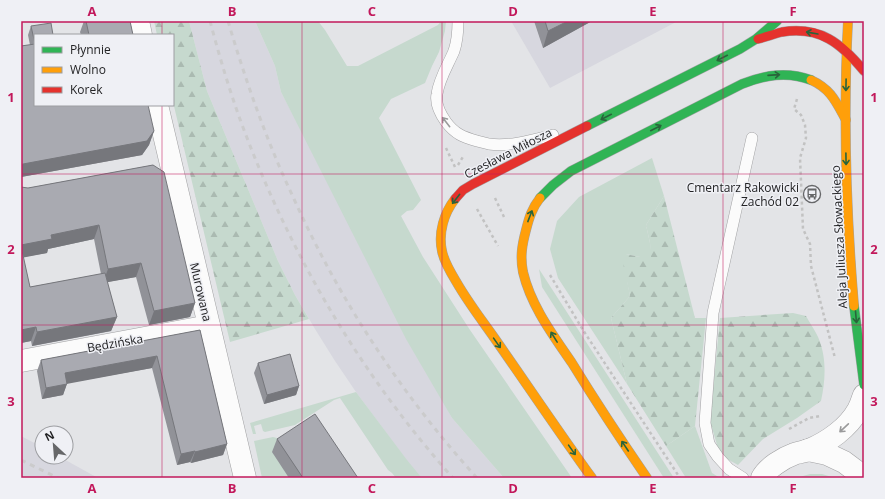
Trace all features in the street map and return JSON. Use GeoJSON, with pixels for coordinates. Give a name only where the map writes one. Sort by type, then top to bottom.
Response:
{"type":"FeatureCollection","features":[{"type":"Feature","properties":{"kind":"main road","name":"Czesława Miłosza"},"geometry":{"type":"LineString","coordinates":[[592,478],[475,311],[451,273],[445,261],[442,250],[441,236],[447,212],[452,202],[466,188],[721,59],[756,39],[777,21]]}},
{"type":"Feature","properties":{"kind":"main road","name":"Aleja Juliusza Słowackiego"},"geometry":{"type":"LineString","coordinates":[[848,21],[846,120],[847,192],[859,353],[864,385]]}},
{"type":"Feature","properties":{"kind":"main road"},"geometry":{"type":"LineString","coordinates":[[756,39],[785,32],[800,31],[825,36],[847,50],[864,71]]}},
{"type":"Feature","properties":{"kind":"main road"},"geometry":{"type":"LineString","coordinates":[[647,478],[552,333],[529,291],[523,274],[521,251],[522,241],[530,213],[540,198],[553,184],[571,171],[751,80],[767,76],[790,75],[802,77],[817,83],[829,92],[846,120]]}},
{"type":"Feature","properties":{"kind":"street"},"geometry":{"type":"LineString","coordinates":[[138,21],[141,34]]}},
{"type":"Feature","properties":{"kind":"street","name":"Murowana"},"geometry":{"type":"LineString","coordinates":[[157,106],[245,478]]}},
{"type":"Feature","properties":{"kind":"street"},"geometry":{"type":"LineString","coordinates":[[148,166],[170,162]]}},
{"type":"Feature","properties":{"kind":"street","name":"Będzińska"},"geometry":{"type":"LineString","coordinates":[[21,360],[209,326]]}},
{"type":"Feature","properties":{"kind":"street"},"geometry":{"type":"LineString","coordinates":[[762,478],[775,464],[794,454],[808,450],[840,432],[849,423],[858,410],[864,395]]}},
{"type":"Feature","properties":{"kind":"street"},"geometry":{"type":"LineString","coordinates":[[808,450],[827,454],[844,462],[864,477]]}},
{"type":"Feature","properties":{"kind":"lane"},"geometry":{"type":"LineString","coordinates":[[458,21],[458,31],[454,50],[440,80],[436,96],[442,116],[453,130],[465,138],[489,144],[504,144],[523,142],[580,129]]}},
{"type":"Feature","properties":{"kind":"lane"},"geometry":{"type":"LineString","coordinates":[[743,478],[729,468],[718,457],[709,444],[705,423],[713,313],[752,138]]}},
{"type":"Feature","properties":{"kind":"path"},"geometry":{"type":"LineString","coordinates":[[797,99],[794,109],[801,115],[806,138],[800,158],[803,230],[810,244],[811,266],[835,360]]}},
{"type":"Feature","properties":{"kind":"path"},"geometry":{"type":"LineString","coordinates":[[455,168],[500,248],[504,250],[521,251]]}},
{"type":"Feature","properties":{"kind":"path"},"geometry":{"type":"LineString","coordinates":[[493,195],[506,220]]}},
{"type":"Feature","properties":{"kind":"path"},"geometry":{"type":"LineString","coordinates":[[548,272],[583,330],[680,478]]}},
{"type":"Feature","properties":{"kind":"shaded area"},"geometry":{"type":"Polygon","coordinates":[[[189,21],[255,21],[275,66],[281,92],[452,418],[504,478],[422,478],[407,461],[356,392],[315,329],[295,295],[278,261],[207,91],[189,21]]]}},
{"type":"Feature","properties":{"kind":"shaded area"},"geometry":{"type":"Polygon","coordinates":[[[511,21],[678,21],[550,88],[511,21]]]}},
{"type":"Feature","properties":{"kind":"shaded area"},"geometry":{"type":"Polygon","coordinates":[[[21,436],[34,443],[34,465],[74,465],[98,478],[21,478],[21,436]]]}},
{"type":"Feature","properties":{"kind":"green space"},"geometry":{"type":"Polygon","coordinates":[[[154,21],[189,21],[207,91],[278,261],[309,319],[230,342],[174,106],[174,34],[157,34],[154,21]]]}},
{"type":"Feature","properties":{"kind":"green space"},"geometry":{"type":"Polygon","coordinates":[[[255,21],[318,21],[347,66],[358,66],[438,25],[441,21],[446,21],[445,31],[439,52],[425,83],[391,99],[379,118],[421,200],[413,210],[407,211],[401,216],[423,257],[470,330],[572,478],[504,478],[452,418],[406,339],[281,92],[275,66],[255,21]]]}},
{"type":"Feature","properties":{"kind":"green space"},"geometry":{"type":"Polygon","coordinates":[[[652,158],[664,196],[646,225],[652,257],[640,257],[626,254],[627,280],[630,296],[611,318],[627,384],[558,278],[550,249],[557,221],[579,197],[652,158]]]}},
{"type":"Feature","properties":{"kind":"green space"},"geometry":{"type":"Polygon","coordinates":[[[664,196],[695,318],[706,318],[695,426],[666,446],[627,384],[611,318],[630,296],[623,263],[626,254],[640,257],[651,257],[646,225],[664,196]]]}},
{"type":"Feature","properties":{"kind":"green space"},"geometry":{"type":"Polygon","coordinates":[[[539,269],[674,478],[664,478],[542,287],[539,269]]]}},
{"type":"Feature","properties":{"kind":"green space"},"geometry":{"type":"Polygon","coordinates":[[[793,313],[806,316],[820,341],[824,358],[825,375],[821,401],[763,439],[738,465],[720,455],[710,421],[720,318],[793,313]]]}},
{"type":"Feature","properties":{"kind":"green space"},"geometry":{"type":"Polygon","coordinates":[[[356,392],[422,478],[396,478],[388,470],[340,398],[334,400],[295,425],[265,432],[263,431],[261,424],[254,426],[256,434],[253,434],[250,423],[356,392]]]}},
{"type":"Feature","properties":{"kind":"green space"},"geometry":{"type":"Polygon","coordinates":[[[695,426],[712,473],[720,478],[686,478],[666,446],[695,426]]]}},
{"type":"Feature","properties":{"kind":"green space"},"geometry":{"type":"Polygon","coordinates":[[[273,437],[280,440],[289,478],[262,478],[254,441],[273,437]]]}},
{"type":"Feature","properties":{"kind":"green space"},"geometry":{"type":"Polygon","coordinates":[[[810,474],[822,474],[835,478],[796,478],[810,474]]]}},
{"type":"Feature","properties":{"kind":"building"},"geometry":{"type":"Polygon","coordinates":[[[86,21],[130,21],[133,34],[89,34],[86,21]]]}},
{"type":"Feature","properties":{"kind":"building"},"geometry":{"type":"Polygon","coordinates":[[[545,21],[568,21],[548,31],[545,21]]]}},
{"type":"Feature","properties":{"kind":"building"},"geometry":{"type":"Polygon","coordinates":[[[51,23],[53,34],[34,34],[34,40],[31,26],[51,23]]]}},
{"type":"Feature","properties":{"kind":"building"},"geometry":{"type":"Polygon","coordinates":[[[34,44],[34,106],[148,106],[154,131],[147,141],[21,165],[21,46],[34,44]]]}},
{"type":"Feature","properties":{"kind":"building"},"geometry":{"type":"Polygon","coordinates":[[[153,165],[164,172],[195,303],[154,311],[141,263],[108,269],[99,225],[51,235],[52,239],[21,245],[21,187],[28,188],[153,165]]]}},
{"type":"Feature","properties":{"kind":"building"},"geometry":{"type":"Polygon","coordinates":[[[21,246],[30,287],[105,273],[117,317],[37,332],[36,327],[21,330],[21,246]]]}},
{"type":"Feature","properties":{"kind":"building"},"geometry":{"type":"Polygon","coordinates":[[[200,330],[227,444],[181,454],[157,356],[65,373],[67,384],[46,388],[41,360],[200,330]]]}},
{"type":"Feature","properties":{"kind":"building"},"geometry":{"type":"Polygon","coordinates":[[[290,354],[299,386],[267,395],[258,363],[290,354]]]}},
{"type":"Feature","properties":{"kind":"building"},"geometry":{"type":"Polygon","coordinates":[[[315,414],[358,478],[303,478],[277,439],[315,414]]]}},
{"type":"Feature","properties":{"kind":"railway"},"geometry":{"type":"LineString","coordinates":[[210,21],[224,72],[241,122],[281,218],[305,264],[330,310],[387,397],[453,478]]}},
{"type":"Feature","properties":{"kind":"railway"},"geometry":{"type":"LineString","coordinates":[[228,21],[242,67],[266,134],[294,199],[331,274],[352,310],[398,380],[423,414],[477,478]]}},
{"type":"Feature","properties":{"kind":"railway"},"geometry":{"type":"LineString","coordinates":[[21,460],[58,478]]}},
{"type":"Feature","properties":{"kind":"traffic: fast"},"geometry":{"type":"LineString","coordinates":[[587,126],[740,49],[756,39],[777,21]]}},
{"type":"Feature","properties":{"kind":"traffic: fast"},"geometry":{"type":"LineString","coordinates":[[540,198],[553,185],[571,171],[742,84],[759,78],[776,75],[802,77],[811,80]]}},
{"type":"Feature","properties":{"kind":"traffic: fast"},"geometry":{"type":"LineString","coordinates":[[854,306],[864,385]]}},
{"type":"Feature","properties":{"kind":"traffic: slow"},"geometry":{"type":"LineString","coordinates":[[848,21],[846,57],[846,164],[854,306]]}},
{"type":"Feature","properties":{"kind":"traffic: slow"},"geometry":{"type":"LineString","coordinates":[[811,80],[828,92],[836,102],[846,120]]}},
{"type":"Feature","properties":{"kind":"traffic: slow"},"geometry":{"type":"LineString","coordinates":[[540,198],[530,217],[525,235],[522,256],[523,272],[531,297],[550,331],[647,478]]}},
{"type":"Feature","properties":{"kind":"traffic: slow"},"geometry":{"type":"LineString","coordinates":[[455,199],[448,210],[441,230],[441,244],[444,259],[470,304],[592,478]]}},
{"type":"Feature","properties":{"kind":"traffic: jam"},"geometry":{"type":"LineString","coordinates":[[758,39],[782,32],[795,31],[819,34],[829,39],[847,52],[864,71]]}},
{"type":"Feature","properties":{"kind":"traffic: jam"},"geometry":{"type":"LineString","coordinates":[[455,199],[463,190],[473,184],[587,126]]}},
{"type":"Feature","properties":{"kind":"place","name":"Cmentarz Rakowicki Zachód 02"},"geometry":{"type":"Point","coordinates":[812,194]}}]}
